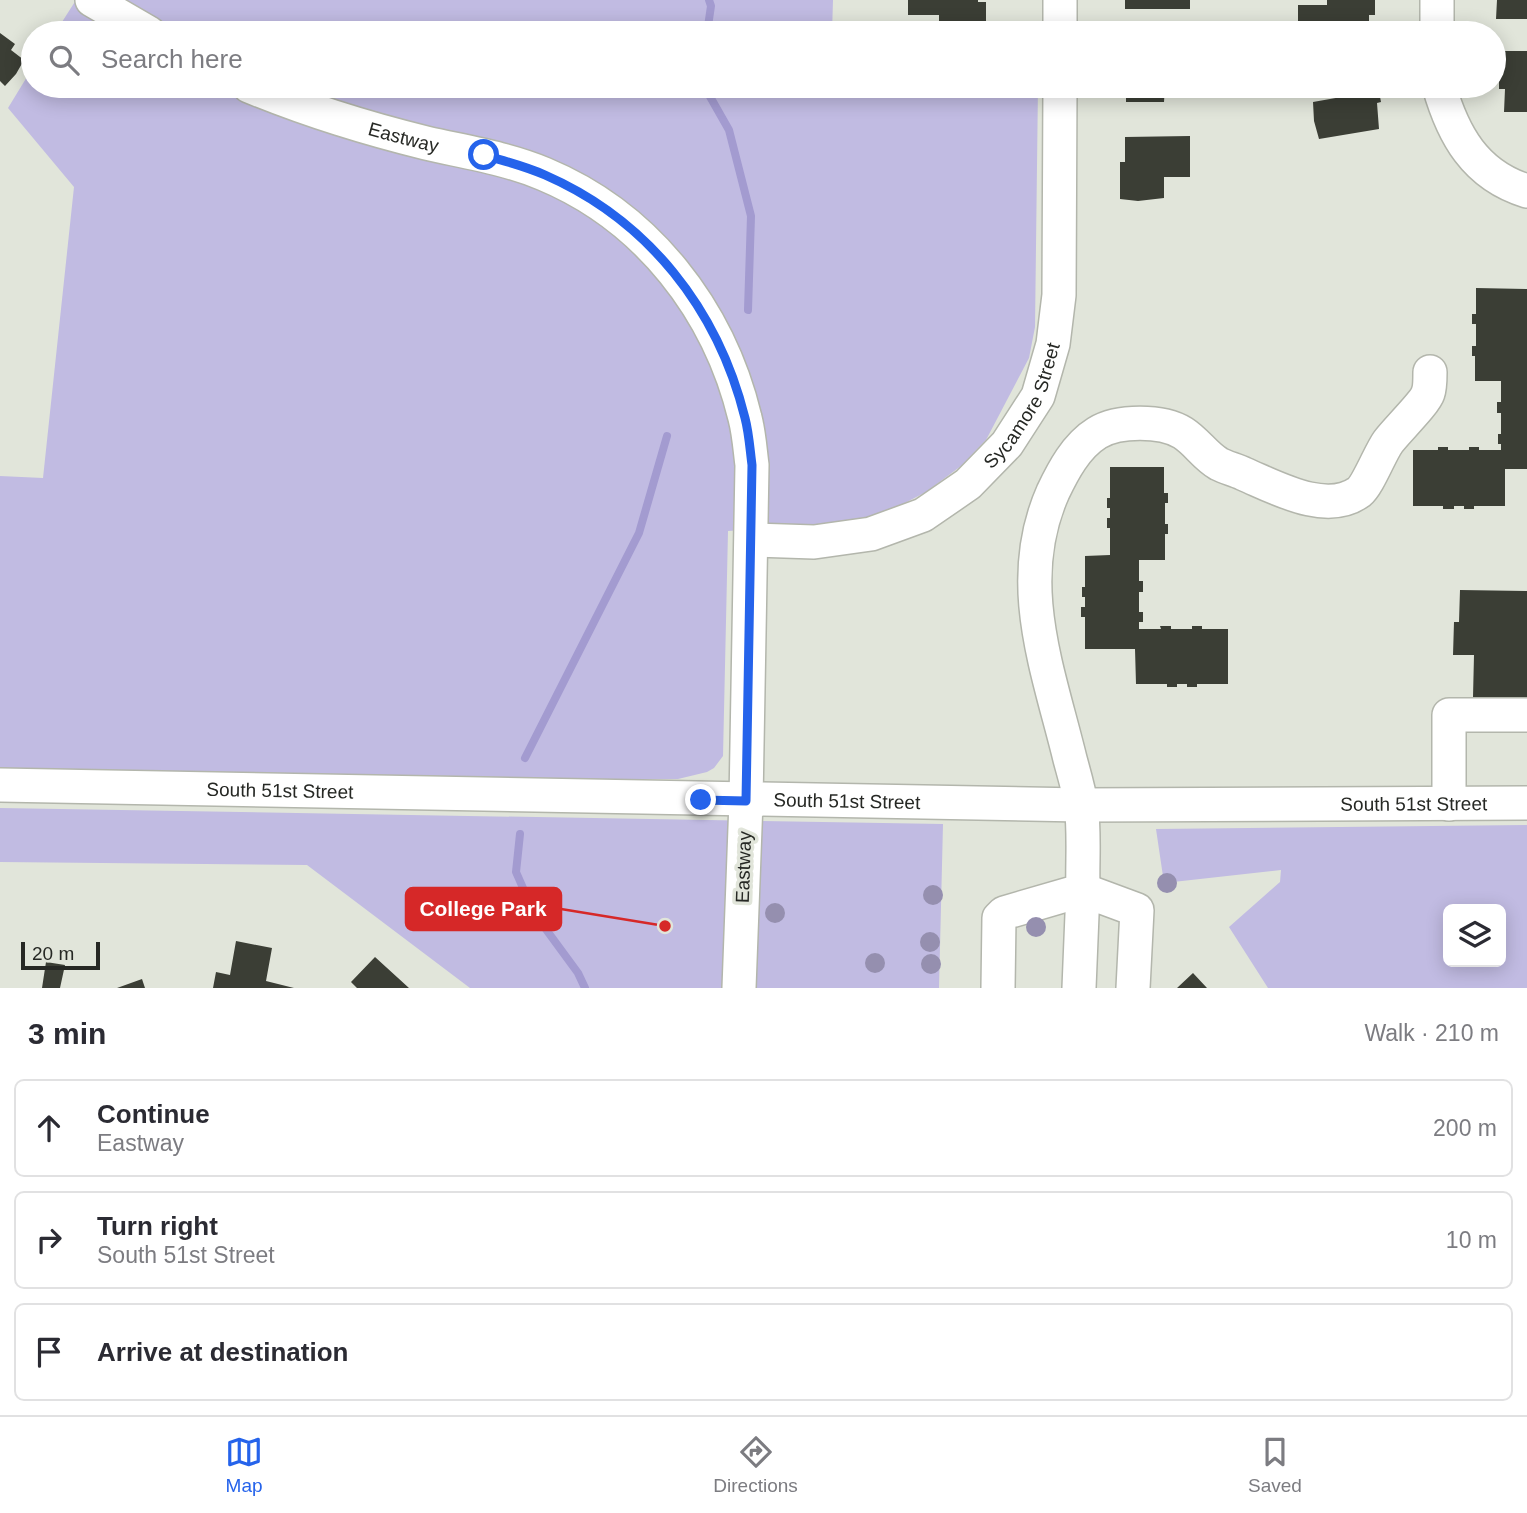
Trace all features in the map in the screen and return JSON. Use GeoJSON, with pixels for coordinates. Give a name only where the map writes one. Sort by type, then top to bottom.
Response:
{"type":"FeatureCollection","features":[{"type":"Feature","properties":{"kind":"street"},"geometry":{"type":"LineString","coordinates":[[92,0],[128,21]]}},
{"type":"Feature","properties":{"kind":"street"},"geometry":{"type":"LineString","coordinates":[[1060,0],[1060,21]]}},
{"type":"Feature","properties":{"kind":"street"},"geometry":{"type":"LineString","coordinates":[[1437,0],[1437,21]]}},
{"type":"Feature","properties":{"kind":"street","name":"Eastway"},"geometry":{"type":"LineString","coordinates":[[280,98],[335,119],[425,143],[484,155],[542,173],[580,192],[614,213],[649,243],[684,283],[712,329],[733,376],[746,419],[752,465],[746,801],[739,988]]}},
{"type":"Feature","properties":{"kind":"street","name":"Sycamore Street"},"geometry":{"type":"LineString","coordinates":[[752,540],[814,542],[871,534],[923,515],[968,484],[1007,444],[1038,396],[1053,344],[1059,295],[1060,98]]}},
{"type":"Feature","properties":{"kind":"street"},"geometry":{"type":"LineString","coordinates":[[1443,98],[1449,120],[1466,150],[1489,171],[1527,191]]}},
{"type":"Feature","properties":{"kind":"street"},"geometry":{"type":"LineString","coordinates":[[1079,988],[1083,890],[1081,806],[1036,621],[1033,585],[1035,549],[1042,518],[1061,475],[1077,452],[1097,433],[1120,425],[1166,426],[1181,432],[1220,464],[1299,498],[1343,499],[1360,491],[1388,443],[1428,394],[1430,372]]}},
{"type":"Feature","properties":{"kind":"street"},"geometry":{"type":"LineString","coordinates":[[1449,804],[1449,715],[1527,715]]}},
{"type":"Feature","properties":{"kind":"street","name":"South 51st Street"},"geometry":{"type":"LineString","coordinates":[[0,785],[1081,806],[1527,803]]}},
{"type":"Feature","properties":{"kind":"street"},"geometry":{"type":"LineString","coordinates":[[998,988],[999,918],[1003,913],[1083,890],[1137,910],[1133,988]]}},
{"type":"Feature","properties":{"kind":"shaded area"},"geometry":{"type":"Polygon","coordinates":[[[76,0],[833,0],[832,21],[63,21],[76,0]]]}},
{"type":"Feature","properties":{"kind":"shaded area"},"geometry":{"type":"Polygon","coordinates":[[[21,87],[21,98],[1038,98],[1035,327],[1029,358],[986,440],[961,466],[926,492],[871,517],[834,524],[728,531],[723,756],[714,768],[707,772],[678,779],[511,779],[0,769],[0,476],[43,478],[74,187],[8,108],[21,87]]]}},
{"type":"Feature","properties":{"kind":"shaded area"},"geometry":{"type":"Polygon","coordinates":[[[0,808],[943,824],[939,988],[470,988],[307,865],[0,862],[0,808]]]}},
{"type":"Feature","properties":{"kind":"shaded area"},"geometry":{"type":"Polygon","coordinates":[[[1527,825],[1527,988],[1268,988],[1229,927],[1280,882],[1281,870],[1164,883],[1156,829],[1527,825]]]}},
{"type":"Feature","properties":{"kind":"building"},"geometry":{"type":"Polygon","coordinates":[[[908,0],[986,2],[986,21],[939,21],[939,15],[908,15],[908,0]]]}},
{"type":"Feature","properties":{"kind":"building"},"geometry":{"type":"Polygon","coordinates":[[[1125,0],[1190,0],[1190,9],[1125,9],[1125,0]]]}},
{"type":"Feature","properties":{"kind":"building"},"geometry":{"type":"Polygon","coordinates":[[[1327,0],[1375,0],[1375,15],[1369,15],[1369,21],[1298,21],[1298,5],[1327,5],[1327,0]]]}},
{"type":"Feature","properties":{"kind":"building"},"geometry":{"type":"Polygon","coordinates":[[[1497,0],[1527,0],[1527,19],[1496,19],[1497,0]]]}},
{"type":"Feature","properties":{"kind":"building"},"geometry":{"type":"Polygon","coordinates":[[[0,33],[15,44],[11,50],[21,58],[21,65],[5,86],[0,81],[0,33]]]}},
{"type":"Feature","properties":{"kind":"building"},"geometry":{"type":"Polygon","coordinates":[[[1506,51],[1527,51],[1527,112],[1504,112],[1506,51]]]}},
{"type":"Feature","properties":{"kind":"building"},"geometry":{"type":"Polygon","coordinates":[[[1126,98],[1164,98],[1164,102],[1126,102],[1126,98]]]}},
{"type":"Feature","properties":{"kind":"building"},"geometry":{"type":"Polygon","coordinates":[[[1336,98],[1380,98],[1381,102],[1377,103],[1379,129],[1319,139],[1313,102],[1336,98]]]}},
{"type":"Feature","properties":{"kind":"building"},"geometry":{"type":"Polygon","coordinates":[[[1190,136],[1190,177],[1164,177],[1164,198],[1138,201],[1120,199],[1120,162],[1125,162],[1125,137],[1190,136]]]}},
{"type":"Feature","properties":{"kind":"building"},"geometry":{"type":"Polygon","coordinates":[[[1476,288],[1527,289],[1527,469],[1505,469],[1505,506],[1474,506],[1474,509],[1464,509],[1464,506],[1454,506],[1454,509],[1443,509],[1443,506],[1413,506],[1413,450],[1438,450],[1438,447],[1448,447],[1448,450],[1469,450],[1469,447],[1479,447],[1479,450],[1501,450],[1498,434],[1501,434],[1501,413],[1497,413],[1497,402],[1501,402],[1501,381],[1475,381],[1475,356],[1472,356],[1472,346],[1476,346],[1476,324],[1472,324],[1472,314],[1476,314],[1476,288]]]}},
{"type":"Feature","properties":{"kind":"building"},"geometry":{"type":"Polygon","coordinates":[[[1110,467],[1164,467],[1164,493],[1168,493],[1168,503],[1165,503],[1168,534],[1165,534],[1165,560],[1139,560],[1139,581],[1143,581],[1143,592],[1139,592],[1139,612],[1143,612],[1143,622],[1139,622],[1139,629],[1171,626],[1171,629],[1192,629],[1192,626],[1202,626],[1202,629],[1228,629],[1228,684],[1197,684],[1197,687],[1187,687],[1187,684],[1177,684],[1177,687],[1167,687],[1167,684],[1136,684],[1135,649],[1085,649],[1085,617],[1081,617],[1081,607],[1085,607],[1082,587],[1085,587],[1085,556],[1110,555],[1110,528],[1107,528],[1107,518],[1110,518],[1110,508],[1107,508],[1107,498],[1110,498],[1110,467]]]}},
{"type":"Feature","properties":{"kind":"building"},"geometry":{"type":"Polygon","coordinates":[[[1460,590],[1527,591],[1527,698],[1473,697],[1474,655],[1453,655],[1454,622],[1459,622],[1460,590]]]}},
{"type":"Feature","properties":{"kind":"building"},"geometry":{"type":"Polygon","coordinates":[[[236,941],[272,948],[266,981],[294,988],[213,988],[216,972],[230,975],[236,941]]]}},
{"type":"Feature","properties":{"kind":"building"},"geometry":{"type":"Polygon","coordinates":[[[375,957],[409,988],[357,988],[351,982],[375,957]]]}},
{"type":"Feature","properties":{"kind":"building"},"geometry":{"type":"Polygon","coordinates":[[[46,962],[65,965],[60,988],[42,988],[46,962]]]}},
{"type":"Feature","properties":{"kind":"building"},"geometry":{"type":"Polygon","coordinates":[[[1193,973],[1207,988],[1177,988],[1193,973]]]}},
{"type":"Feature","properties":{"kind":"building"},"geometry":{"type":"Polygon","coordinates":[[[142,979],[145,988],[117,988],[142,979]]]}},
{"type":"Feature","properties":{"kind":"waterway"},"geometry":{"type":"LineString","coordinates":[[709,0],[709,21]]}},
{"type":"Feature","properties":{"kind":"waterway"},"geometry":{"type":"LineString","coordinates":[[711,98],[729,130],[751,216],[748,310]]}},
{"type":"Feature","properties":{"kind":"waterway"},"geometry":{"type":"LineString","coordinates":[[525,758],[639,533],[667,436]]}},
{"type":"Feature","properties":{"kind":"waterway"},"geometry":{"type":"LineString","coordinates":[[520,834],[516,872],[534,913],[578,973],[585,988]]}},
{"type":"Feature","properties":{"kind":"place","name":"College Park"},"geometry":{"type":"Point","coordinates":[665,926]}},
{"type":"Feature","properties":{"kind":"route"},"geometry":{"type":"LineString","coordinates":[[484,155],[542,173],[580,192],[614,213],[649,243],[684,283],[712,329],[733,376],[746,419],[752,465],[746,801],[701,800]]}}]}
